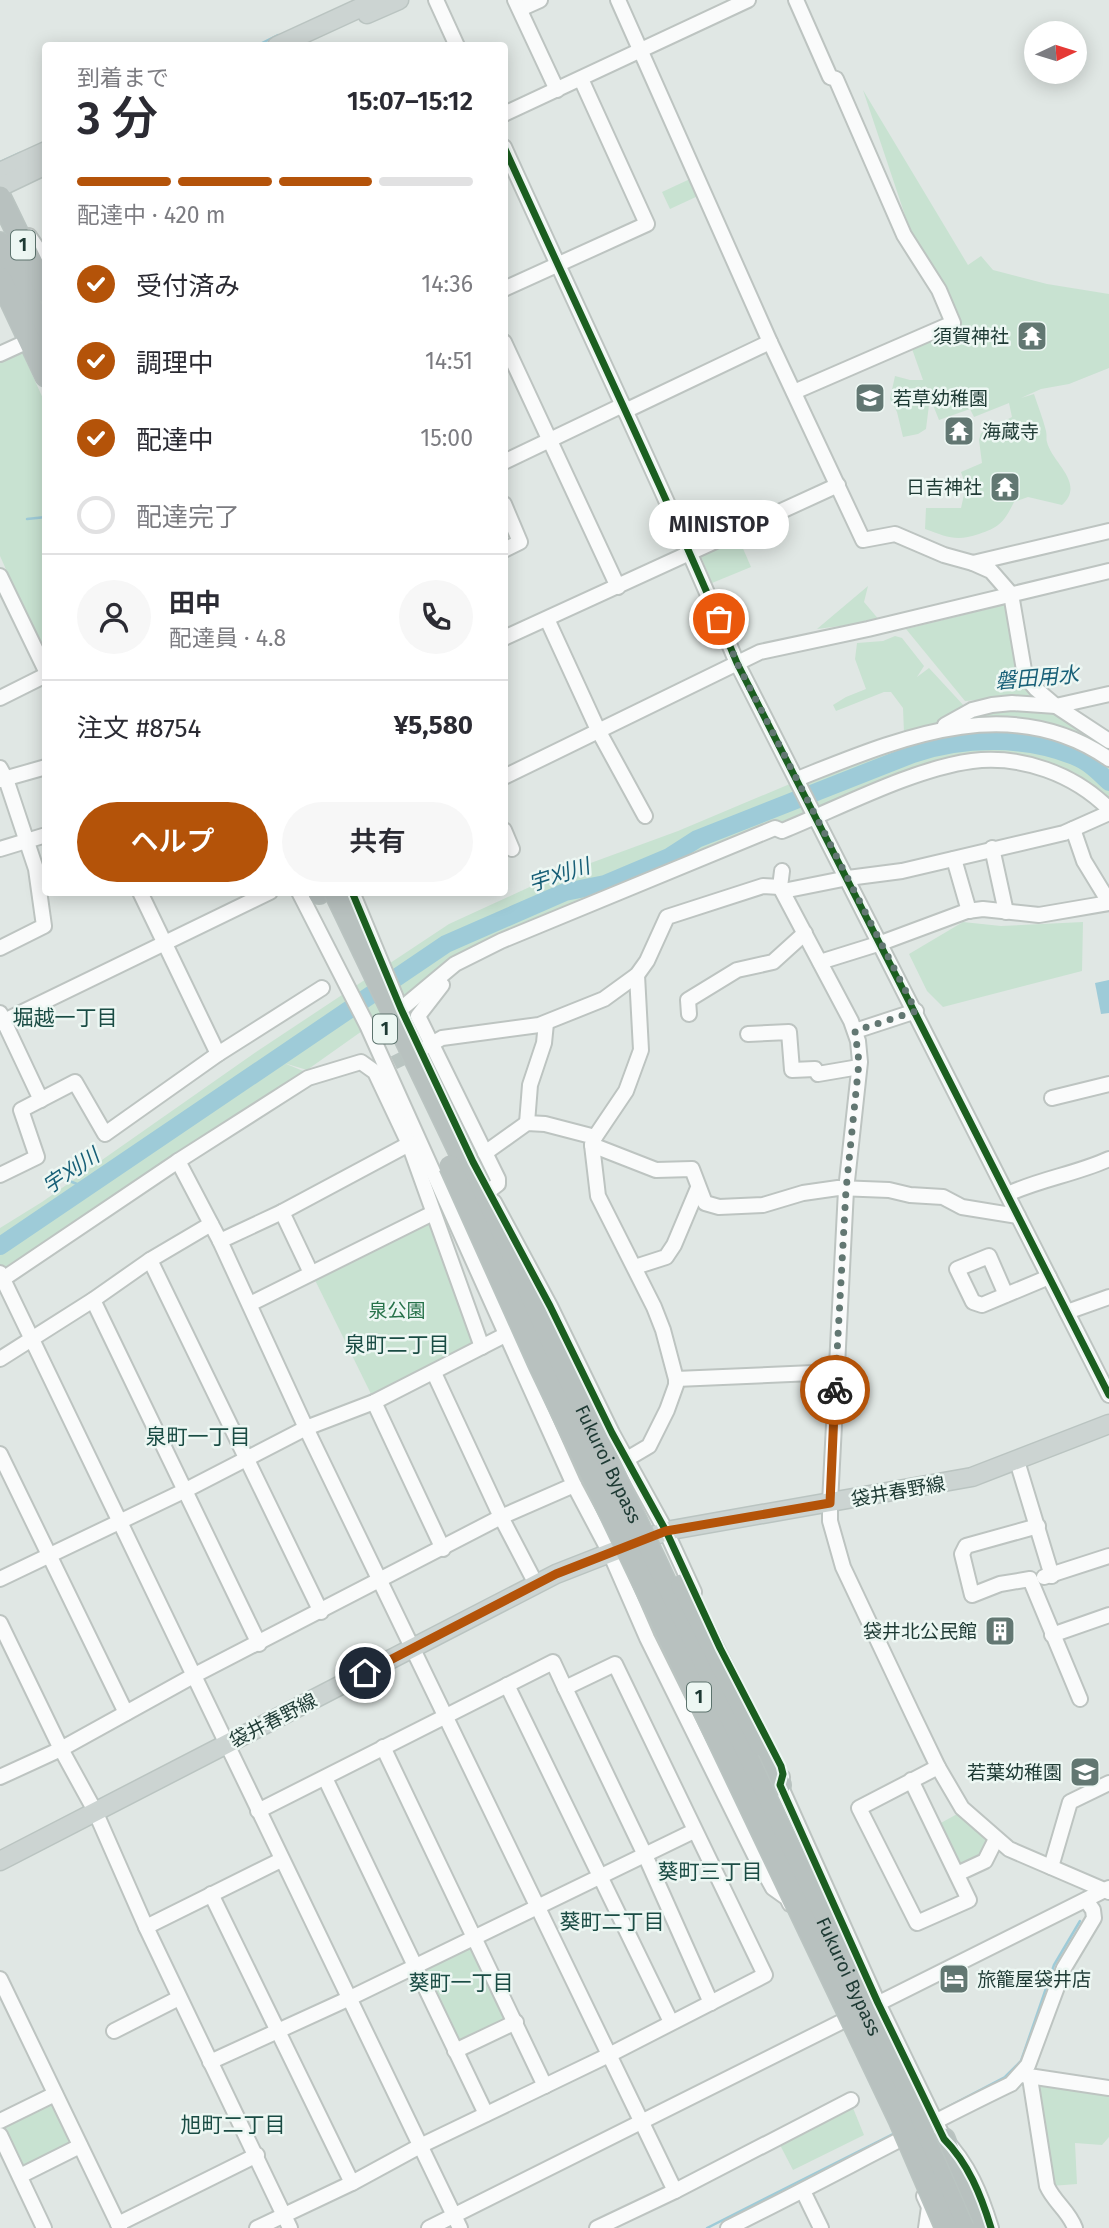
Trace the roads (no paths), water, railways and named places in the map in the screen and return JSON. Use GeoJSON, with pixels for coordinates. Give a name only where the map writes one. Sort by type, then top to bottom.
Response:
{"type":"FeatureCollection","features":[{"type":"Feature","properties":{"kind":"highway"},"geometry":{"type":"LineString","coordinates":[[1,183],[42,264]]}},
{"type":"Feature","properties":{"kind":"highway","name":"1"},"geometry":{"type":"LineString","coordinates":[[1,183],[42,282]]}},
{"type":"Feature","properties":{"kind":"highway","name":"1"},"geometry":{"type":"LineString","coordinates":[[0,243],[42,329]]}},
{"type":"Feature","properties":{"kind":"highway"},"geometry":{"type":"LineString","coordinates":[[0,278],[42,367]]}},
{"type":"Feature","properties":{"kind":"highway","name":"Fukuroi Bypass"},"geometry":{"type":"LineString","coordinates":[[320,896],[450,1166],[539,1364],[900,2119],[946,2228]]}},
{"type":"Feature","properties":{"kind":"highway","name":"Fukuroi Bypass"},"geometry":{"type":"LineString","coordinates":[[337,896],[584,1412],[914,2115],[963,2228]]}},
{"type":"Feature","properties":{"kind":"highway"},"geometry":{"type":"LineString","coordinates":[[539,1364],[668,1654],[787,1898]]}},
{"type":"Feature","properties":{"kind":"highway"},"geometry":{"type":"LineString","coordinates":[[584,1412],[663,1547],[780,1785]]}},
{"type":"Feature","properties":{"kind":"highway"},"geometry":{"type":"LineString","coordinates":[[940,2130],[978,2228]]}},
{"type":"Feature","properties":{"kind":"highway"},"geometry":{"type":"LineString","coordinates":[[928,2218],[939,2228]]}},
{"type":"Feature","properties":{"kind":"main road"},"geometry":{"type":"LineString","coordinates":[[286,42],[377,0]]}},
{"type":"Feature","properties":{"kind":"main road"},"geometry":{"type":"LineString","coordinates":[[310,42],[399,0]]}},
{"type":"Feature","properties":{"kind":"main road"},"geometry":{"type":"LineString","coordinates":[[1,183],[42,154]]}},
{"type":"Feature","properties":{"kind":"main road"},"geometry":{"type":"LineString","coordinates":[[1,183],[42,167]]}},
{"type":"Feature","properties":{"kind":"main road","name":"袋井春野線"},"geometry":{"type":"LineString","coordinates":[[0,1860],[536,1584],[610,1553],[666,1531],[972,1477],[1109,1424]]}},
{"type":"Feature","properties":{"kind":"street"},"geometry":{"type":"LineString","coordinates":[[436,0],[455,42]]}},
{"type":"Feature","properties":{"kind":"street"},"geometry":{"type":"LineString","coordinates":[[540,0],[517,5],[557,90]]}},
{"type":"Feature","properties":{"kind":"street"},"geometry":{"type":"LineString","coordinates":[[618,0],[770,342],[863,540],[895,534],[943,555],[974,563],[990,571],[1011,594],[1025,676],[1036,690],[1056,706],[1109,741]]}},
{"type":"Feature","properties":{"kind":"street"},"geometry":{"type":"LineString","coordinates":[[508,112],[748,0]]}},
{"type":"Feature","properties":{"kind":"street"},"geometry":{"type":"LineString","coordinates":[[794,392],[953,323],[939,290],[904,235],[836,79],[831,77],[796,0]]}},
{"type":"Feature","properties":{"kind":"street"},"geometry":{"type":"LineString","coordinates":[[508,287],[647,224],[581,79]]}},
{"type":"Feature","properties":{"kind":"street"},"geometry":{"type":"LineString","coordinates":[[508,156],[691,553],[737,663],[1109,1395]]}},
{"type":"Feature","properties":{"kind":"street"},"geometry":{"type":"LineString","coordinates":[[29,236],[42,255]]}},
{"type":"Feature","properties":{"kind":"street"},"geometry":{"type":"LineString","coordinates":[[15,309],[24,343],[42,382]]}},
{"type":"Feature","properties":{"kind":"street"},"geometry":{"type":"LineString","coordinates":[[508,460],[770,342]]}},
{"type":"Feature","properties":{"kind":"street"},"geometry":{"type":"LineString","coordinates":[[0,354],[24,343]]}},
{"type":"Feature","properties":{"kind":"street"},"geometry":{"type":"LineString","coordinates":[[508,351],[618,587]]}},
{"type":"Feature","properties":{"kind":"street"},"geometry":{"type":"LineString","coordinates":[[508,635],[838,485]]}},
{"type":"Feature","properties":{"kind":"street"},"geometry":{"type":"LineString","coordinates":[[508,514],[520,542],[508,548]]}},
{"type":"Feature","properties":{"kind":"street"},"geometry":{"type":"LineString","coordinates":[[974,563],[1109,531]]}},
{"type":"Feature","properties":{"kind":"street"},"geometry":{"type":"LineString","coordinates":[[508,775],[760,652],[1109,571]]}},
{"type":"Feature","properties":{"kind":"street"},"geometry":{"type":"LineString","coordinates":[[1,579],[42,665]]}},
{"type":"Feature","properties":{"kind":"street"},"geometry":{"type":"LineString","coordinates":[[547,619],[598,730],[645,816]]}},
{"type":"Feature","properties":{"kind":"street"},"geometry":{"type":"LineString","coordinates":[[0,698],[42,675]]}},
{"type":"Feature","properties":{"kind":"street"},"geometry":{"type":"LineString","coordinates":[[934,731],[978,708],[1012,703],[1056,706],[1109,694]]}},
{"type":"Feature","properties":{"kind":"street"},"geometry":{"type":"LineString","coordinates":[[798,781],[877,748],[934,731],[986,724],[1034,728],[1066,737],[1109,759]]}},
{"type":"Feature","properties":{"kind":"street"},"geometry":{"type":"LineString","coordinates":[[401,1009],[455,964],[500,941],[775,828],[782,831],[882,789],[946,766],[975,760],[1006,761],[1041,767],[1093,793],[1109,811],[1073,829],[954,859],[902,871],[782,889],[763,886],[667,917],[647,961],[637,975],[604,999],[546,1023],[442,1038],[430,1045]]}},
{"type":"Feature","properties":{"kind":"street"},"geometry":{"type":"LineString","coordinates":[[0,948],[44,926],[36,869],[2,776],[42,768]]}},
{"type":"Feature","properties":{"kind":"street"},"geometry":{"type":"LineString","coordinates":[[820,962],[969,911],[983,909],[1039,915],[1109,902],[1084,862],[1073,829]]}},
{"type":"Feature","properties":{"kind":"street"},"geometry":{"type":"LineString","coordinates":[[0,849],[42,836]]}},
{"type":"Feature","properties":{"kind":"street"},"geometry":{"type":"LineString","coordinates":[[508,840],[512,849]]}},
{"type":"Feature","properties":{"kind":"street"},"geometry":{"type":"LineString","coordinates":[[992,848],[1006,912]]}},
{"type":"Feature","properties":{"kind":"street"},"geometry":{"type":"LineString","coordinates":[[954,859],[969,911]]}},
{"type":"Feature","properties":{"kind":"street"},"geometry":{"type":"LineString","coordinates":[[1094,878],[1109,870]]}},
{"type":"Feature","properties":{"kind":"street"},"geometry":{"type":"LineString","coordinates":[[782,871],[782,889],[858,1041],[859,1067],[846,1190],[830,1503],[830,1521],[843,1567],[938,1767],[962,1808],[1009,1849],[1108,1890]]}},
{"type":"Feature","properties":{"kind":"street"},"geometry":{"type":"LineString","coordinates":[[142,896],[218,1054]]}},
{"type":"Feature","properties":{"kind":"street"},"geometry":{"type":"LineString","coordinates":[[41,1100],[1,1019],[262,896]]}},
{"type":"Feature","properties":{"kind":"street"},"geometry":{"type":"LineString","coordinates":[[301,896],[367,1026],[502,1330],[574,1485],[610,1553],[647,1638],[755,1856],[774,1888],[787,1898],[898,2139],[928,2218]]}},
{"type":"Feature","properties":{"kind":"street"},"geometry":{"type":"LineString","coordinates":[[354,896],[401,1009],[489,1191],[666,1531],[720,1648],[781,1766],[783,1774],[780,1785],[878,2003],[940,2130],[958,2153],[975,2184],[991,2228]]}},
{"type":"Feature","properties":{"kind":"street"},"geometry":{"type":"LineString","coordinates":[[689,1014],[688,1000],[737,970],[773,962],[805,933]]}},
{"type":"Feature","properties":{"kind":"street"},"geometry":{"type":"LineString","coordinates":[[455,964],[455,972],[436,990],[418,1016],[498,1179],[498,1184],[489,1191]]}},
{"type":"Feature","properties":{"kind":"street"},"geometry":{"type":"LineString","coordinates":[[627,1459],[649,1446],[676,1385],[663,1329],[598,1196],[594,1141],[626,1091],[641,1050],[637,975]]}},
{"type":"Feature","properties":{"kind":"street"},"geometry":{"type":"LineString","coordinates":[[0,1175],[37,1157],[21,1111],[75,1082],[104,1134],[218,1054],[322,988]]}},
{"type":"Feature","properties":{"kind":"street"},"geometry":{"type":"LineString","coordinates":[[855,1031],[916,1011]]}},
{"type":"Feature","properties":{"kind":"street"},"geometry":{"type":"LineString","coordinates":[[527,1123],[530,1085],[544,1043],[546,1023]]}},
{"type":"Feature","properties":{"kind":"street"},"geometry":{"type":"LineString","coordinates":[[748,1034],[789,1032],[792,1070],[815,1069],[818,1074],[859,1067]]}},
{"type":"Feature","properties":{"kind":"street"},"geometry":{"type":"LineString","coordinates":[[457,2222],[1,1278],[308,1078],[361,1062],[375,1072],[409,1144],[482,1347]]}},
{"type":"Feature","properties":{"kind":"street"},"geometry":{"type":"LineString","coordinates":[[1052,1098],[1109,1084]]}},
{"type":"Feature","properties":{"kind":"street"},"geometry":{"type":"LineString","coordinates":[[485,1153],[527,1123],[545,1124],[594,1141],[656,1170],[692,1169],[705,1203],[719,1207],[763,1205],[812,1191],[838,1188],[889,1190],[910,1195],[943,1197],[962,1207],[1018,1216]]}},
{"type":"Feature","properties":{"kind":"street"},"geometry":{"type":"LineString","coordinates":[[220,1241],[282,1212],[409,1144]]}},
{"type":"Feature","properties":{"kind":"street"},"geometry":{"type":"LineString","coordinates":[[1008,1194],[1109,1159]]}},
{"type":"Feature","properties":{"kind":"street"},"geometry":{"type":"LineString","coordinates":[[178,1161],[220,1241],[306,1429],[675,2191]]}},
{"type":"Feature","properties":{"kind":"street"},"geometry":{"type":"LineString","coordinates":[[635,1268],[666,1257],[674,1245],[698,1188]]}},
{"type":"Feature","properties":{"kind":"street"},"geometry":{"type":"LineString","coordinates":[[282,1212],[311,1273]]}},
{"type":"Feature","properties":{"kind":"street"},"geometry":{"type":"LineString","coordinates":[[250,1304],[433,1213]]}},
{"type":"Feature","properties":{"kind":"street"},"geometry":{"type":"LineString","coordinates":[[0,1359],[150,1260],[211,1224]]}},
{"type":"Feature","properties":{"kind":"street"},"geometry":{"type":"LineString","coordinates":[[150,1260],[321,1612]]}},
{"type":"Feature","properties":{"kind":"street"},"geometry":{"type":"LineString","coordinates":[[1006,1295],[1049,1277]]}},
{"type":"Feature","properties":{"kind":"street"},"geometry":{"type":"LineString","coordinates":[[1067,1312],[1109,1297]]}},
{"type":"Feature","properties":{"kind":"street"},"geometry":{"type":"LineString","coordinates":[[93,1300],[259,1644]]}},
{"type":"Feature","properties":{"kind":"street"},"geometry":{"type":"LineString","coordinates":[[547,1323],[550,1306]]}},
{"type":"Feature","properties":{"kind":"street"},"geometry":{"type":"LineString","coordinates":[[502,1330],[520,1334]]}},
{"type":"Feature","properties":{"kind":"street"},"geometry":{"type":"LineString","coordinates":[[0,1579],[306,1429],[374,1402],[434,1373],[482,1347],[502,1330]]}},
{"type":"Feature","properties":{"kind":"street"},"geometry":{"type":"LineString","coordinates":[[676,1379],[836,1372]]}},
{"type":"Feature","properties":{"kind":"street"},"geometry":{"type":"LineString","coordinates":[[434,1373],[501,1517],[536,1584]]}},
{"type":"Feature","properties":{"kind":"street"},"geometry":{"type":"LineString","coordinates":[[374,1402],[443,1549]]}},
{"type":"Feature","properties":{"kind":"street"},"geometry":{"type":"LineString","coordinates":[[0,1454],[126,1713]]}},
{"type":"Feature","properties":{"kind":"street"},"geometry":{"type":"LineString","coordinates":[[1017,1461],[1052,1576]]}},
{"type":"Feature","properties":{"kind":"street"},"geometry":{"type":"LineString","coordinates":[[0,1777],[61,1748],[193,1676],[501,1517],[574,1485]]}},
{"type":"Feature","properties":{"kind":"street"},"geometry":{"type":"LineString","coordinates":[[1038,1527],[966,1546],[962,1554],[972,1595],[1000,1584],[1052,1576],[1109,1556]]}},
{"type":"Feature","properties":{"kind":"street"},"geometry":{"type":"LineString","coordinates":[[1030,1579],[1080,1699]]}},
{"type":"Feature","properties":{"kind":"street"},"geometry":{"type":"LineString","coordinates":[[1052,1635],[1109,1615]]}},
{"type":"Feature","properties":{"kind":"street"},"geometry":{"type":"LineString","coordinates":[[0,1623],[95,1811],[179,1998],[287,2221]]}},
{"type":"Feature","properties":{"kind":"street"},"geometry":{"type":"LineString","coordinates":[[258,1811],[553,1662],[711,2003]]}},
{"type":"Feature","properties":{"kind":"street"},"geometry":{"type":"LineString","coordinates":[[257,2228],[287,2221],[420,2146],[609,2055],[765,1975],[615,1664],[565,1688]]}},
{"type":"Feature","properties":{"kind":"street"},"geometry":{"type":"LineString","coordinates":[[507,1685],[671,2022]]}},
{"type":"Feature","properties":{"kind":"street"},"geometry":{"type":"LineString","coordinates":[[383,1747],[545,2086]]}},
{"type":"Feature","properties":{"kind":"street"},"geometry":{"type":"LineString","coordinates":[[911,1780],[969,1900],[917,1923],[859,1808],[911,1780],[938,1767]]}},
{"type":"Feature","properties":{"kind":"street"},"geometry":{"type":"LineString","coordinates":[[325,1778],[486,2114]]}},
{"type":"Feature","properties":{"kind":"street"},"geometry":{"type":"LineString","coordinates":[[1051,1867],[1070,1802],[1109,1783]]}},
{"type":"Feature","properties":{"kind":"street"},"geometry":{"type":"LineString","coordinates":[[210,2062],[350,1998],[694,1831]]}},
{"type":"Feature","properties":{"kind":"street"},"geometry":{"type":"LineString","coordinates":[[957,1874],[985,1861],[996,1839]]}},
{"type":"Feature","properties":{"kind":"street"},"geometry":{"type":"LineString","coordinates":[[146,1927],[281,1860]]}},
{"type":"Feature","properties":{"kind":"street"},"geometry":{"type":"LineString","coordinates":[[429,2228],[457,2222],[844,2019],[1108,1890]]}},
{"type":"Feature","properties":{"kind":"street"},"geometry":{"type":"LineString","coordinates":[[211,1894],[352,2183]]}},
{"type":"Feature","properties":{"kind":"street"},"geometry":{"type":"LineString","coordinates":[[1075,2228],[1067,2212],[1051,2196],[1046,2186],[1025,2076],[1063,1968],[1094,1918],[1093,1910],[1086,1900]]}},
{"type":"Feature","properties":{"kind":"street"},"geometry":{"type":"LineString","coordinates":[[0,1979],[119,2226],[257,2155]]}},
{"type":"Feature","properties":{"kind":"street"},"geometry":{"type":"LineString","coordinates":[[114,2031],[179,1998]]}},
{"type":"Feature","properties":{"kind":"street"},"geometry":{"type":"LineString","coordinates":[[455,2050],[516,2022]]}},
{"type":"Feature","properties":{"kind":"street"},"geometry":{"type":"LineString","coordinates":[[729,2228],[898,2139],[940,2130],[1025,2076],[1109,2088]]}},
{"type":"Feature","properties":{"kind":"street"},"geometry":{"type":"LineString","coordinates":[[0,2121],[55,2094]]}},
{"type":"Feature","properties":{"kind":"street"},"geometry":{"type":"LineString","coordinates":[[597,2228],[850,2101]]}},
{"type":"Feature","properties":{"kind":"street"},"geometry":{"type":"LineString","coordinates":[[0,2135],[44,2228]]}},
{"type":"Feature","properties":{"kind":"street"},"geometry":{"type":"LineString","coordinates":[[20,2176],[80,2146]]}},
{"type":"Feature","properties":{"kind":"street"},"geometry":{"type":"LineString","coordinates":[[803,2191],[821,2228]]}},
{"type":"Feature","properties":{"kind":"water"},"geometry":{"type":"Polygon","coordinates":[[[1109,980],[1109,1013],[1101,1014],[1095,983],[1109,980]]]}},
{"type":"Feature","properties":{"kind":"waterway"},"geometry":{"type":"LineString","coordinates":[[264,42],[278,35]]}},
{"type":"Feature","properties":{"kind":"waterway"},"geometry":{"type":"LineString","coordinates":[[0,162],[20,153]]}},
{"type":"Feature","properties":{"kind":"waterway"},"geometry":{"type":"LineString","coordinates":[[27,519],[42,517]]}},
{"type":"Feature","properties":{"kind":"waterway","name":"宇刈川"},"geometry":{"type":"LineString","coordinates":[[0,1246],[446,944],[565,892],[605,884],[669,857],[697,839],[932,748],[994,741],[1035,745],[1079,758],[1109,782]]}},
{"type":"Feature","properties":{"kind":"waterway"},"geometry":{"type":"LineString","coordinates":[[62,1178],[87,1188]]}},
{"type":"Feature","properties":{"kind":"waterway"},"geometry":{"type":"LineString","coordinates":[[938,2112],[1005,2077],[1021,2061],[1054,1965],[1080,1921]]}},
{"type":"Feature","properties":{"kind":"waterway"},"geometry":{"type":"LineString","coordinates":[[707,2228],[895,2133]]}},
{"type":"Feature","properties":{"kind":"tunnel"},"geometry":{"type":"LineString","coordinates":[[375,1072],[420,1050]]}},
{"type":"Feature","properties":{"kind":"place","name":"須賀神社"},"geometry":{"type":"Point","coordinates":[1032,336]}},
{"type":"Feature","properties":{"kind":"place","name":"若草幼稚園"},"geometry":{"type":"Point","coordinates":[870,398]}},
{"type":"Feature","properties":{"kind":"place","name":"海蔵寺"},"geometry":{"type":"Point","coordinates":[959,431]}},
{"type":"Feature","properties":{"kind":"place","name":"日吉神社"},"geometry":{"type":"Point","coordinates":[1005,487]}},
{"type":"Feature","properties":{"kind":"place","name":"MINISTOP"},"geometry":{"type":"Point","coordinates":[719,619]}},
{"type":"Feature","properties":{"kind":"place","name":"袋井北公民館"},"geometry":{"type":"Point","coordinates":[1000,1631]}},
{"type":"Feature","properties":{"kind":"place","name":"若葉幼稚園"},"geometry":{"type":"Point","coordinates":[1085,1772]}},
{"type":"Feature","properties":{"kind":"place","name":"旅籠屋袋井店"},"geometry":{"type":"Point","coordinates":[954,1979]}},
{"type":"Feature","properties":{"kind":"district","name":"堀越一丁目"},"geometry":{"type":"Point","coordinates":[65,1018]}},
{"type":"Feature","properties":{"kind":"district","name":"泉町二丁目"},"geometry":{"type":"Point","coordinates":[397,1345]}},
{"type":"Feature","properties":{"kind":"district","name":"泉町一丁目"},"geometry":{"type":"Point","coordinates":[198,1437]}},
{"type":"Feature","properties":{"kind":"district","name":"葵町三丁目"},"geometry":{"type":"Point","coordinates":[710,1872]}},
{"type":"Feature","properties":{"kind":"district","name":"葵町二丁目"},"geometry":{"type":"Point","coordinates":[612,1922]}},
{"type":"Feature","properties":{"kind":"district","name":"葵町一丁目"},"geometry":{"type":"Point","coordinates":[461,1983]}},
{"type":"Feature","properties":{"kind":"district","name":"旭町二丁目"},"geometry":{"type":"Point","coordinates":[233,2125]}},
{"type":"Feature","properties":{"kind":"water label","name":"磐田用水"},"geometry":{"type":"Point","coordinates":[1037,678]}},
{"type":"Feature","properties":{"kind":"park label","name":"泉公園"},"geometry":{"type":"Point","coordinates":[397,1310]}}]}
